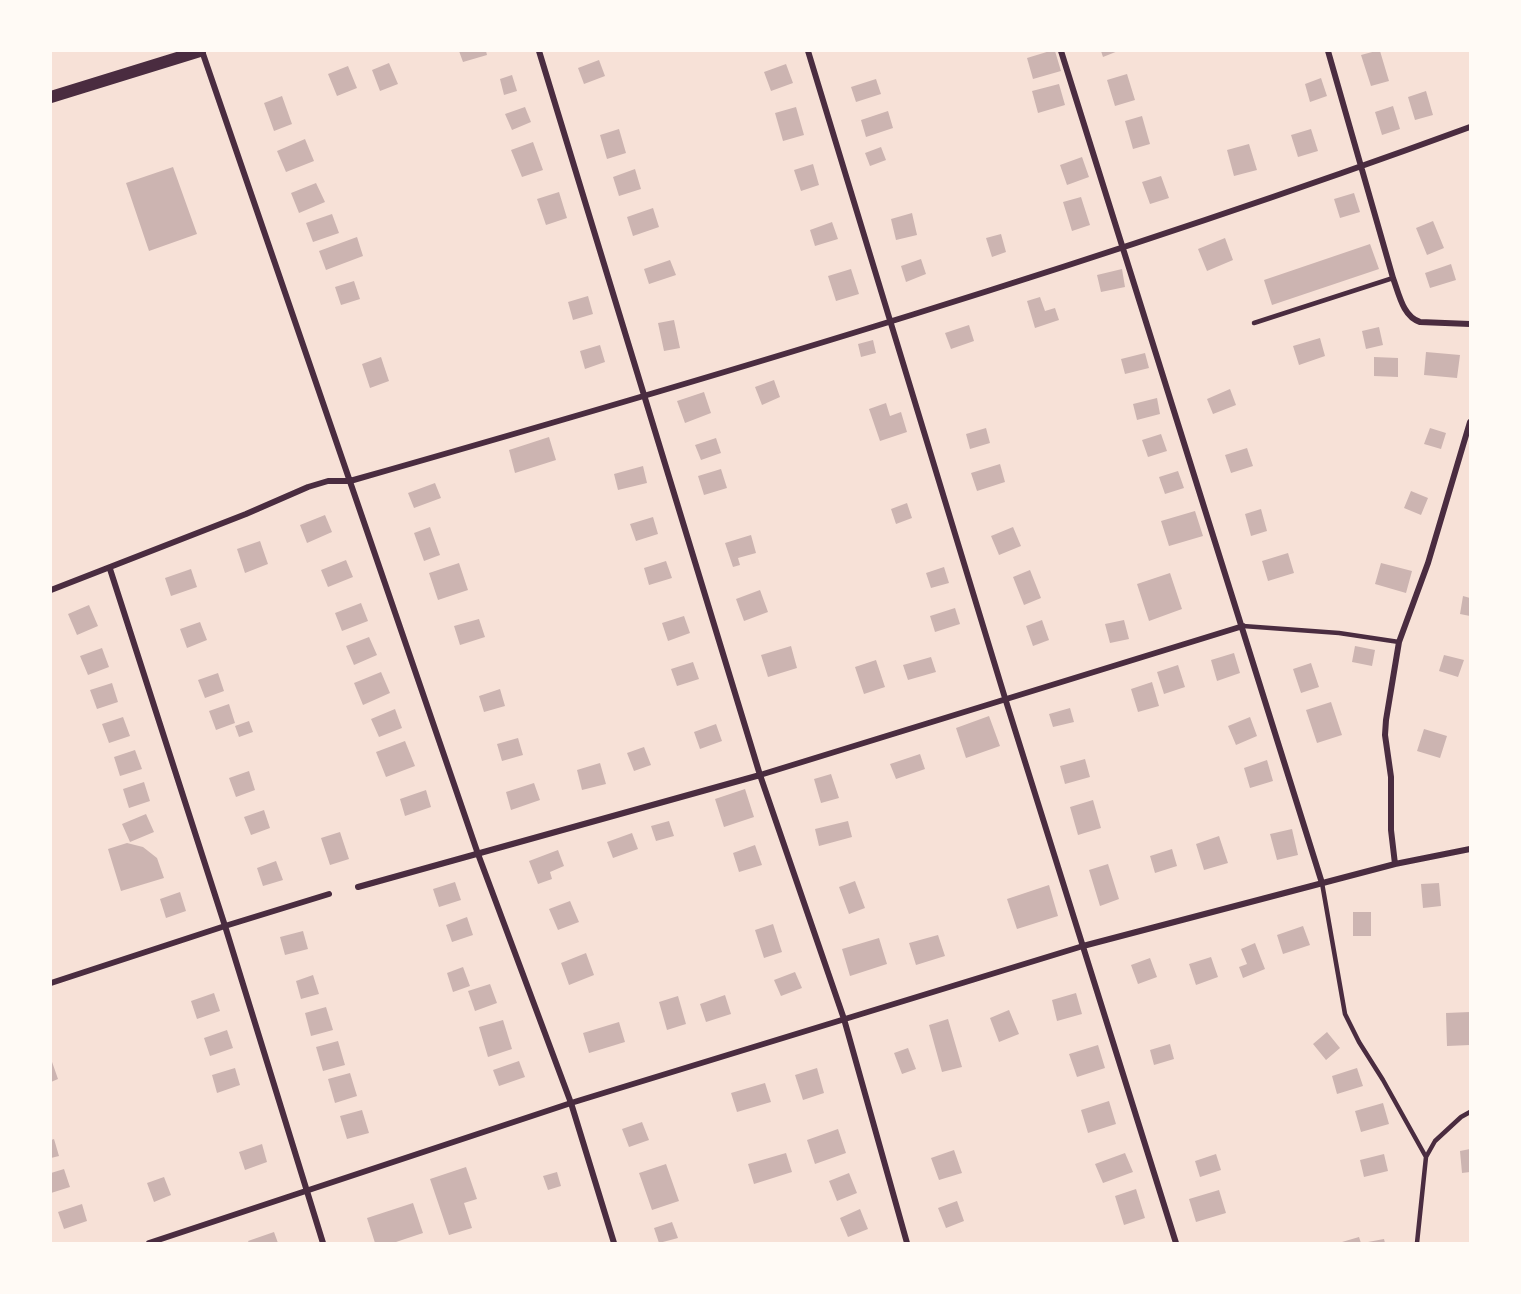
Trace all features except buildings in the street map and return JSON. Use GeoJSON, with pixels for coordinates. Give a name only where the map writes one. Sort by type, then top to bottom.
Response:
{"type":"FeatureCollection","features":[{"type":"Feature","properties":{"kind":"main road"},"geometry":{"type":"LineString","coordinates":[[51,97],[201,51]]}},
{"type":"Feature","properties":{"kind":"street"},"geometry":{"type":"LineString","coordinates":[[201,51],[478,854],[571,1103],[614,1243]]}},
{"type":"Feature","properties":{"kind":"street"},"geometry":{"type":"LineString","coordinates":[[539,51],[760,775],[844,1019],[907,1243]]}},
{"type":"Feature","properties":{"kind":"street"},"geometry":{"type":"LineString","coordinates":[[808,51],[1005,698],[1176,1243]]}},
{"type":"Feature","properties":{"kind":"street"},"geometry":{"type":"LineString","coordinates":[[1061,51],[1322,883]]}},
{"type":"Feature","properties":{"kind":"street"},"geometry":{"type":"LineString","coordinates":[[1328,51],[1394,278],[1407,314],[1413,320],[1440,324],[1470,324]]}},
{"type":"Feature","properties":{"kind":"street"},"geometry":{"type":"LineString","coordinates":[[51,591],[308,487],[328,481],[350,481],[646,397],[1123,248],[1362,167],[1470,127]]}},
{"type":"Feature","properties":{"kind":"street"},"geometry":{"type":"LineString","coordinates":[[1395,864],[1391,830],[1391,777],[1385,735],[1399,642],[1428,563],[1470,422]]}},
{"type":"Feature","properties":{"kind":"street"},"geometry":{"type":"LineString","coordinates":[[110,569],[225,926],[322,1243]]}},
{"type":"Feature","properties":{"kind":"street"},"geometry":{"type":"LineString","coordinates":[[358,887],[760,775],[1005,698],[1243,627]]}},
{"type":"Feature","properties":{"kind":"street"},"geometry":{"type":"LineString","coordinates":[[149,1243],[571,1103],[1083,946],[1395,864],[1470,849]]}},
{"type":"Feature","properties":{"kind":"street"},"geometry":{"type":"LineString","coordinates":[[51,983],[329,894]]}},
{"type":"Feature","properties":{"kind":"lane"},"geometry":{"type":"LineString","coordinates":[[1254,323],[1394,278]]}},
{"type":"Feature","properties":{"kind":"lane"},"geometry":{"type":"LineString","coordinates":[[1243,627],[1339,633],[1399,642]]}},
{"type":"Feature","properties":{"kind":"lane"},"geometry":{"type":"LineString","coordinates":[[1322,883],[1345,1014],[1426,1157]]}},
{"type":"Feature","properties":{"kind":"lane"},"geometry":{"type":"LineString","coordinates":[[1418,1243],[1426,1157],[1436,1141],[1461,1116],[1470,1112]]}}]}
